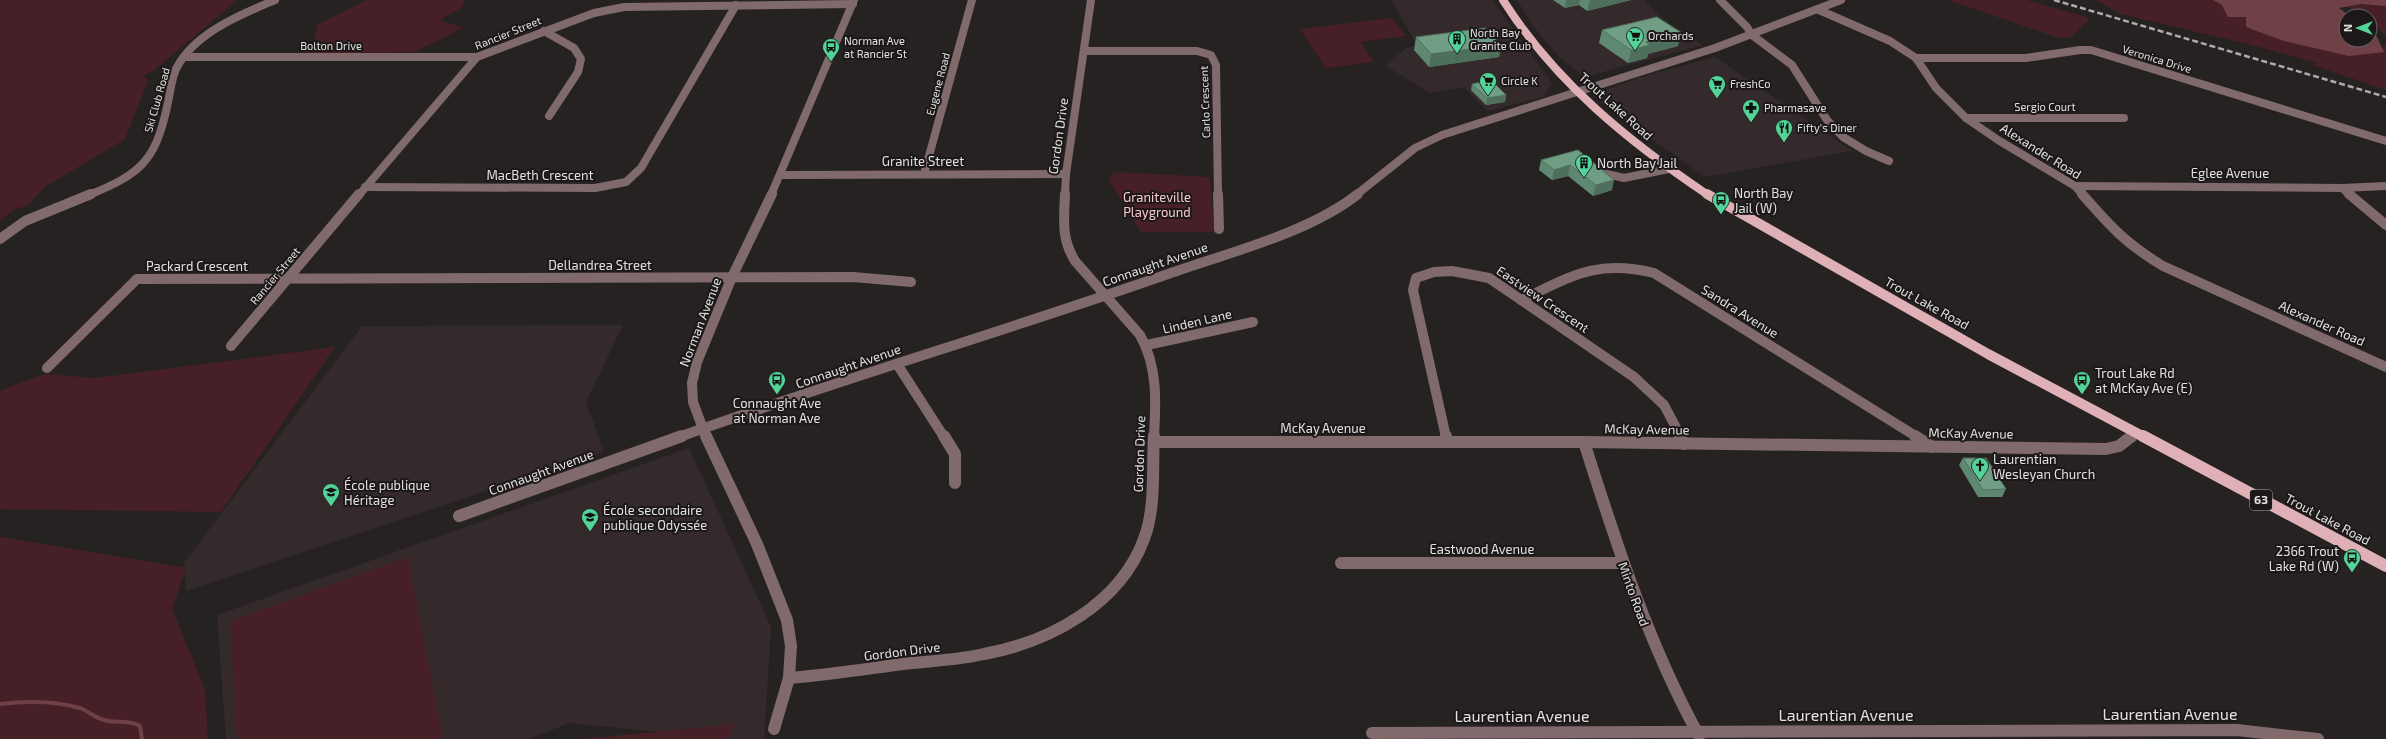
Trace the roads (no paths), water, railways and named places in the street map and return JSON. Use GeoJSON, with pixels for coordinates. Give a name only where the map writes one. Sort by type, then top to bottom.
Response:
{"type":"FeatureCollection","features":[{"type":"Feature","properties":{"kind":"main road","name":"Trout Lake Road"},"geometry":{"type":"LineString","coordinates":[[1503,0],[1533,45],[1604,117],[1669,169],[1710,196],[1988,354],[2386,566]]}},
{"type":"Feature","properties":{"kind":"street","name":"Ski Club Road"},"geometry":{"type":"LineString","coordinates":[[0,239],[24,222],[115,182],[136,170],[149,158],[164,122],[176,69],[185,57],[196,44],[218,29],[275,0]]}},
{"type":"Feature","properties":{"kind":"street","name":"Eugene Road"},"geometry":{"type":"LineString","coordinates":[[924,174],[972,0]]}},
{"type":"Feature","properties":{"kind":"street","name":"Gordon Drive"},"geometry":{"type":"LineString","coordinates":[[789,678],[996,652],[1026,644],[1054,632],[1100,602],[1117,584],[1132,564],[1144,539],[1150,516],[1154,442],[1154,371],[1147,345],[1075,261],[1067,248],[1064,221],[1066,174],[1085,51],[1091,0]]}},
{"type":"Feature","properties":{"kind":"street"},"geometry":{"type":"LineString","coordinates":[[1720,0],[1747,27],[1752,35],[1781,54],[1792,65],[1827,120],[1843,137],[1866,151],[1889,161]]}},
{"type":"Feature","properties":{"kind":"street","name":"Connaught Avenue"},"geometry":{"type":"LineString","coordinates":[[460,516],[702,429],[1105,296],[1319,219],[1345,204],[1415,148],[1442,135],[1752,35],[1819,10],[1841,0]]}},
{"type":"Feature","properties":{"kind":"street","name":"Rancier Street"},"geometry":{"type":"LineString","coordinates":[[230,346],[477,57],[594,13],[624,7],[853,2]]}},
{"type":"Feature","properties":{"kind":"street","name":"Norman Avenue"},"geometry":{"type":"LineString","coordinates":[[774,729],[789,678],[791,646],[786,620],[757,544],[702,429],[692,402],[692,383],[697,362],[732,277],[781,175],[853,2]]}},
{"type":"Feature","properties":{"kind":"street","name":"MacBeth Crescent"},"geometry":{"type":"LineString","coordinates":[[365,187],[595,188],[626,182],[641,168],[736,5]]}},
{"type":"Feature","properties":{"kind":"street","name":"Alexander Road"},"geometry":{"type":"LineString","coordinates":[[1819,10],[1890,41],[1916,58],[1936,88],[1966,118],[1998,140],[2074,186],[2116,233],[2136,250],[2152,260],[2386,367]]}},
{"type":"Feature","properties":{"kind":"street"},"geometry":{"type":"LineString","coordinates":[[544,31],[574,48],[581,59],[578,72],[549,116]]}},
{"type":"Feature","properties":{"kind":"street","name":"Veronica Drive"},"geometry":{"type":"LineString","coordinates":[[1916,58],[2040,58],[2066,54],[2083,48],[2386,141]]}},
{"type":"Feature","properties":{"kind":"street","name":"Carlo Crescent"},"geometry":{"type":"LineString","coordinates":[[1085,51],[1197,51],[1211,55],[1216,65],[1219,229]]}},
{"type":"Feature","properties":{"kind":"street","name":"Bolton Drive"},"geometry":{"type":"LineString","coordinates":[[185,57],[477,57]]}},
{"type":"Feature","properties":{"kind":"street","name":"Sergio Court"},"geometry":{"type":"LineString","coordinates":[[1966,118],[2124,118]]}},
{"type":"Feature","properties":{"kind":"street"},"geometry":{"type":"LineString","coordinates":[[1591,166],[1605,175],[1630,178],[1669,169]]}},
{"type":"Feature","properties":{"kind":"street","name":"Granite Street"},"geometry":{"type":"LineString","coordinates":[[781,175],[1066,174]]}},
{"type":"Feature","properties":{"kind":"street","name":"Eglee Avenue"},"geometry":{"type":"LineString","coordinates":[[2074,186],[2267,186],[2342,188],[2386,186]]}},
{"type":"Feature","properties":{"kind":"street"},"geometry":{"type":"LineString","coordinates":[[2342,188],[2386,224]]}},
{"type":"Feature","properties":{"kind":"street","name":"Sandra Avenue"},"geometry":{"type":"LineString","coordinates":[[1521,300],[1582,270],[1598,267],[1636,267],[1654,273],[1932,447]]}},
{"type":"Feature","properties":{"kind":"street","name":"Eastview Crescent"},"geometry":{"type":"LineString","coordinates":[[1447,442],[1413,290],[1416,278],[1430,272],[1450,270],[1469,272],[1489,278],[1634,377],[1664,405],[1684,444]]}},
{"type":"Feature","properties":{"kind":"street","name":"Dellandrea Street"},"geometry":{"type":"LineString","coordinates":[[288,279],[853,277],[911,282]]}},
{"type":"Feature","properties":{"kind":"street","name":"Packard Crescent"},"geometry":{"type":"LineString","coordinates":[[47,368],[137,279],[288,279]]}},
{"type":"Feature","properties":{"kind":"street","name":"Linden Lane"},"geometry":{"type":"LineString","coordinates":[[1147,345],[1253,322]]}},
{"type":"Feature","properties":{"kind":"street"},"geometry":{"type":"LineString","coordinates":[[897,364],[955,454],[955,483]]}},
{"type":"Feature","properties":{"kind":"street","name":"McKay Avenue"},"geometry":{"type":"LineString","coordinates":[[1154,442],[1584,442],[2106,449],[2119,446],[2136,434]]}},
{"type":"Feature","properties":{"kind":"street","name":"Minto Road"},"geometry":{"type":"LineString","coordinates":[[1584,442],[1622,562],[1654,648],[1699,736]]}},
{"type":"Feature","properties":{"kind":"street","name":"Eastwood Avenue"},"geometry":{"type":"LineString","coordinates":[[1341,563],[1622,562]]}},
{"type":"Feature","properties":{"kind":"street","name":"Laurentian Avenue"},"geometry":{"type":"LineString","coordinates":[[1372,734],[1699,736],[2237,730],[2318,739]]}},
{"type":"Feature","properties":{"kind":"waterway"},"geometry":{"type":"LineString","coordinates":[[0,704],[40,702],[80,708],[101,719],[136,724],[140,726],[142,739]]}},
{"type":"Feature","properties":{"kind":"railway"},"geometry":{"type":"LineString","coordinates":[[2054,0],[2386,97]]}},
{"type":"Feature","properties":{"kind":"place","name":"Orchards"},"geometry":{"type":"Point","coordinates":[1635,51]}},
{"type":"Feature","properties":{"kind":"place","name":"North Bay Granite Club"},"geometry":{"type":"Point","coordinates":[1457,54]}},
{"type":"Feature","properties":{"kind":"place","name":"Norman Ave at Rancier St"},"geometry":{"type":"Point","coordinates":[831,62]}},
{"type":"Feature","properties":{"kind":"place","name":"Circle K"},"geometry":{"type":"Point","coordinates":[1488,96]}},
{"type":"Feature","properties":{"kind":"place","name":"FreshCo"},"geometry":{"type":"Point","coordinates":[1717,99]}},
{"type":"Feature","properties":{"kind":"place","name":"Pharmasave"},"geometry":{"type":"Point","coordinates":[1751,123]}},
{"type":"Feature","properties":{"kind":"place","name":"Fifty's Diner"},"geometry":{"type":"Point","coordinates":[1784,143]}},
{"type":"Feature","properties":{"kind":"place","name":"North Bay Jail"},"geometry":{"type":"Point","coordinates":[1584,178]}},
{"type":"Feature","properties":{"kind":"place","name":"North Bay Jail (W)"},"geometry":{"type":"Point","coordinates":[1721,215]}},
{"type":"Feature","properties":{"kind":"place","name":"Connaught Ave at Norman Ave"},"geometry":{"type":"Point","coordinates":[777,395]}},
{"type":"Feature","properties":{"kind":"place","name":"Trout Lake Rd at McKay Ave (E)"},"geometry":{"type":"Point","coordinates":[2082,395]}},
{"type":"Feature","properties":{"kind":"place","name":"Laurentian Wesleyan Church"},"geometry":{"type":"Point","coordinates":[1980,481]}},
{"type":"Feature","properties":{"kind":"place","name":"École publique Héritage"},"geometry":{"type":"Point","coordinates":[331,507]}},
{"type":"Feature","properties":{"kind":"place","name":"École secondaire publique Odyssée"},"geometry":{"type":"Point","coordinates":[590,532]}},
{"type":"Feature","properties":{"kind":"place","name":"2366 Trout Lake Rd (W)"},"geometry":{"type":"Point","coordinates":[2352,573]}},
{"type":"Feature","properties":{"kind":"park label","name":"Graniteville Playground"},"geometry":{"type":"Point","coordinates":[1157,204]}}]}
